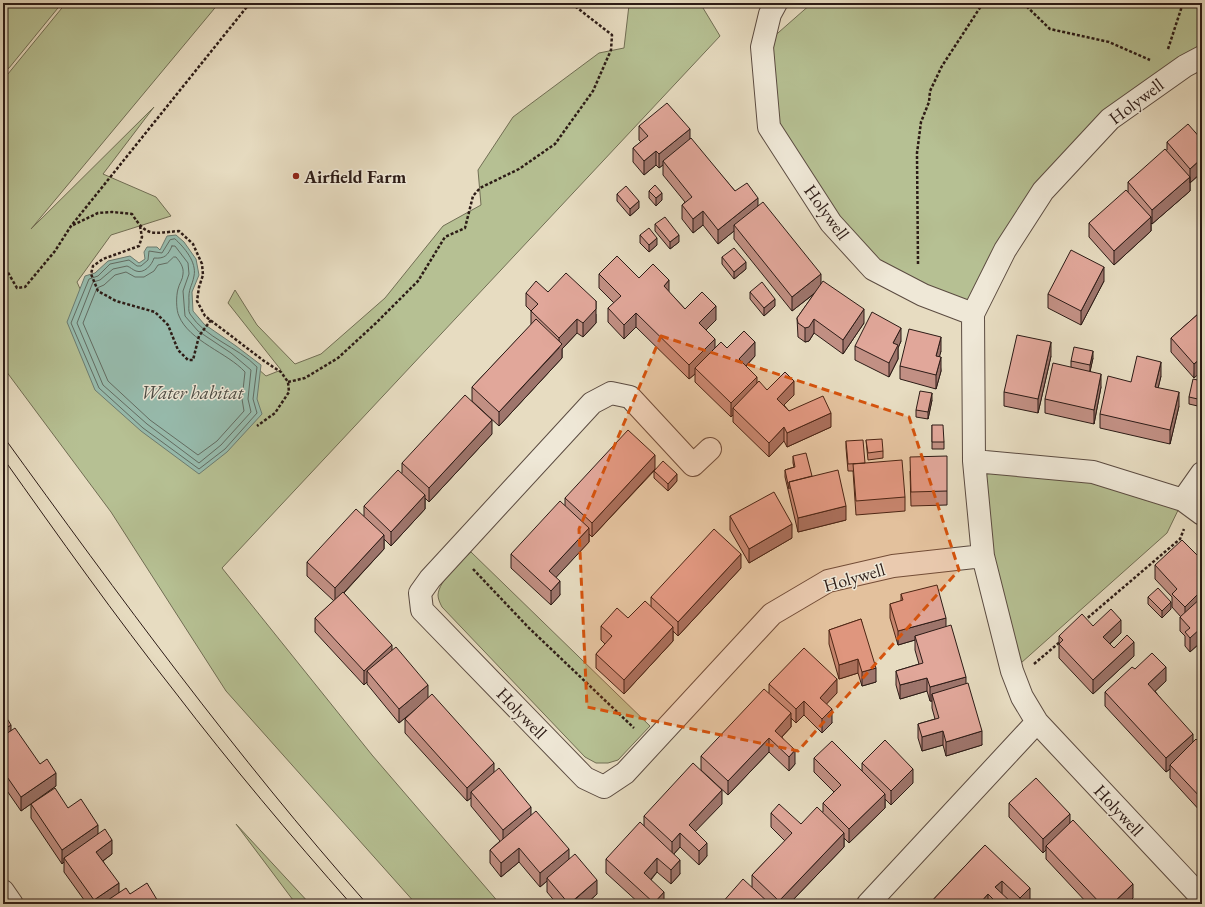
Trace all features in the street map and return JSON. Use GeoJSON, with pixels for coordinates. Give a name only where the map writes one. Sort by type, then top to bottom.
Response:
{"type":"FeatureCollection","features":[{"type":"Feature","properties":{"kind":"street","name":"Holywell"},"geometry":{"type":"LineString","coordinates":[[776,3],[770,14],[762,47],[769,127],[831,223],[874,269],[922,295],[973,314]]}},
{"type":"Feature","properties":{"kind":"street","name":"Holywell"},"geometry":{"type":"LineString","coordinates":[[1202,57],[1185,66],[1110,119],[1042,191],[1005,250],[973,314],[974,461],[983,556],[1012,671],[1022,698],[1037,722],[1202,898]]}},
{"type":"Feature","properties":{"kind":"street","name":"Holywell"},"geometry":{"type":"LineString","coordinates":[[710,449],[693,465],[630,397],[611,392],[592,403],[430,579],[420,593],[422,610],[585,778],[604,787],[625,773],[772,614],[828,581],[893,566],[983,556]]}},
{"type":"Feature","properties":{"kind":"street"},"geometry":{"type":"LineString","coordinates":[[974,461],[1093,472],[1183,500],[1202,514]]}},
{"type":"Feature","properties":{"kind":"street"},"geometry":{"type":"LineString","coordinates":[[1183,500],[1202,474]]}},
{"type":"Feature","properties":{"kind":"street"},"geometry":{"type":"LineString","coordinates":[[868,904],[1037,722]]}},
{"type":"Feature","properties":{"kind":"street"},"geometry":{"type":"LineString","coordinates":[[3,891],[12,904]]}},
{"type":"Feature","properties":{"kind":"path"},"geometry":{"type":"LineString","coordinates":[[3,264],[17,288],[25,287],[55,251],[71,226],[250,3]]}},
{"type":"Feature","properties":{"kind":"path"},"geometry":{"type":"LineString","coordinates":[[288,382],[305,378],[338,358],[376,324],[413,287],[445,237],[465,228],[473,196],[480,188],[519,169],[555,144],[592,92],[612,50],[612,35],[571,3]]}},
{"type":"Feature","properties":{"kind":"path"},"geometry":{"type":"LineString","coordinates":[[912,290],[918,277],[917,153],[921,122],[929,102],[930,91],[942,66],[983,3]]}},
{"type":"Feature","properties":{"kind":"path"},"geometry":{"type":"LineString","coordinates":[[1023,3],[1050,29],[1108,42],[1153,62]]}},
{"type":"Feature","properties":{"kind":"path"},"geometry":{"type":"LineString","coordinates":[[1167,51],[1183,3]]}},
{"type":"Feature","properties":{"kind":"path"},"geometry":{"type":"LineString","coordinates":[[71,226],[98,213],[112,212],[132,214],[140,226],[142,236],[139,246],[103,260],[94,266],[90,274],[98,291],[116,301],[155,312],[168,325],[178,350],[188,360],[193,360],[199,336],[211,320]]}},
{"type":"Feature","properties":{"kind":"path"},"geometry":{"type":"LineString","coordinates":[[140,226],[151,233],[179,231],[193,244],[202,264],[203,275],[197,301],[205,316],[264,361],[281,372],[288,382],[289,392],[274,413],[257,426]]}},
{"type":"Feature","properties":{"kind":"path"},"geometry":{"type":"LineString","coordinates":[[1079,625],[1180,539],[1185,526],[1183,500]]}},
{"type":"Feature","properties":{"kind":"path"},"geometry":{"type":"LineString","coordinates":[[456,551],[529,628],[651,745]]}},
{"type":"Feature","properties":{"kind":"path"},"geometry":{"type":"LineString","coordinates":[[1031,666],[1061,641]]}},
{"type":"Feature","properties":{"kind":"highlighted area"},"geometry":{"type":"Polygon","coordinates":[[[661,336],[909,417],[959,570],[798,751],[587,707],[579,529],[661,336]]]}},
{"type":"Feature","properties":{"kind":"shaded area"},"geometry":{"type":"Polygon","coordinates":[[[3,3],[62,3],[9,68],[3,72],[3,3]]]}},
{"type":"Feature","properties":{"kind":"shaded area"},"geometry":{"type":"Polygon","coordinates":[[[66,3],[219,3],[31,229],[154,107],[103,174],[156,197],[171,216],[111,235],[77,282],[110,356],[247,359],[266,376],[281,370],[228,303],[235,290],[257,325],[295,364],[321,354],[385,298],[443,226],[481,205],[478,170],[513,117],[599,53],[624,48],[628,3],[700,3],[720,36],[222,568],[372,755],[500,904],[416,904],[226,691],[111,512],[3,367],[3,80],[66,3]]]}},
{"type":"Feature","properties":{"kind":"shaded area"},"geometry":{"type":"Polygon","coordinates":[[[812,3],[1202,3],[1202,57],[1185,66],[1043,191],[973,314],[873,269],[769,127],[762,47],[812,3]]]}},
{"type":"Feature","properties":{"kind":"shaded area"},"geometry":{"type":"Polygon","coordinates":[[[974,461],[1093,472],[1183,500],[1167,533],[1012,671],[974,461]]]}},
{"type":"Feature","properties":{"kind":"shaded area"},"geometry":{"type":"Polygon","coordinates":[[[471,552],[650,726],[618,760],[608,763],[596,763],[585,757],[442,607],[438,595],[442,583],[471,552]]]}},
{"type":"Feature","properties":{"kind":"shaded area"},"geometry":{"type":"Polygon","coordinates":[[[236,824],[310,904],[296,904],[236,824]]]}},
{"type":"Feature","properties":{"kind":"water","name":"Water habitat"},"geometry":{"type":"Polygon","coordinates":[[[176,235],[184,242],[196,259],[199,275],[192,292],[193,311],[204,324],[261,365],[257,399],[262,414],[227,452],[199,474],[141,431],[95,390],[67,322],[85,276],[95,273],[108,261],[130,256],[139,263],[145,259],[144,252],[147,247],[157,247],[160,250],[167,236],[176,235]]]}},
{"type":"Feature","properties":{"kind":"building"},"geometry":{"type":"Polygon","coordinates":[[[667,103],[690,129],[659,154],[656,151],[644,161],[633,148],[648,136],[639,126],[667,103]]]}},
{"type":"Feature","properties":{"kind":"building"},"geometry":{"type":"Polygon","coordinates":[[[1188,124],[1202,140],[1202,158],[1190,169],[1167,142],[1188,124]]]}},
{"type":"Feature","properties":{"kind":"building"},"geometry":{"type":"Polygon","coordinates":[[[691,138],[735,191],[747,183],[758,198],[718,230],[703,211],[693,219],[682,205],[692,197],[663,161],[691,138]]]}},
{"type":"Feature","properties":{"kind":"building"},"geometry":{"type":"Polygon","coordinates":[[[1165,149],[1190,177],[1152,210],[1128,182],[1165,149]]]}},
{"type":"Feature","properties":{"kind":"building"},"geometry":{"type":"Polygon","coordinates":[[[655,185],[662,193],[656,198],[649,191],[655,185]]]}},
{"type":"Feature","properties":{"kind":"building"},"geometry":{"type":"Polygon","coordinates":[[[626,186],[639,201],[630,209],[617,194],[626,186]]]}},
{"type":"Feature","properties":{"kind":"building"},"geometry":{"type":"Polygon","coordinates":[[[1126,190],[1151,217],[1114,251],[1089,223],[1126,190]]]}},
{"type":"Feature","properties":{"kind":"building"},"geometry":{"type":"Polygon","coordinates":[[[763,202],[821,274],[792,297],[734,225],[763,202]]]}},
{"type":"Feature","properties":{"kind":"building"},"geometry":{"type":"Polygon","coordinates":[[[665,217],[679,235],[670,242],[655,224],[665,217]]]}},
{"type":"Feature","properties":{"kind":"building"},"geometry":{"type":"Polygon","coordinates":[[[649,228],[657,238],[649,245],[640,235],[649,228]]]}},
{"type":"Feature","properties":{"kind":"building"},"geometry":{"type":"Polygon","coordinates":[[[734,248],[746,262],[734,272],[722,257],[734,248]]]}},
{"type":"Feature","properties":{"kind":"building"},"geometry":{"type":"Polygon","coordinates":[[[1071,250],[1104,267],[1081,311],[1048,294],[1071,250]]]}},
{"type":"Feature","properties":{"kind":"building"},"geometry":{"type":"Polygon","coordinates":[[[617,256],[639,278],[653,264],[669,280],[664,286],[685,309],[702,292],[716,306],[699,323],[715,339],[689,365],[636,313],[624,325],[608,308],[621,296],[599,274],[617,256]]]}},
{"type":"Feature","properties":{"kind":"building"},"geometry":{"type":"Polygon","coordinates":[[[566,273],[596,301],[596,309],[583,323],[577,319],[559,338],[531,311],[538,304],[526,293],[536,281],[548,292],[566,273]]]}},
{"type":"Feature","properties":{"kind":"building"},"geometry":{"type":"Polygon","coordinates":[[[823,281],[864,309],[843,340],[814,319],[809,327],[805,328],[798,323],[797,318],[823,281]]]}},
{"type":"Feature","properties":{"kind":"building"},"geometry":{"type":"Polygon","coordinates":[[[762,282],[775,299],[764,308],[750,292],[762,282]]]}},
{"type":"Feature","properties":{"kind":"building"},"geometry":{"type":"Polygon","coordinates":[[[872,312],[901,328],[893,343],[898,345],[889,363],[855,346],[872,312]]]}},
{"type":"Feature","properties":{"kind":"building"},"geometry":{"type":"Polygon","coordinates":[[[1198,314],[1202,318],[1202,357],[1194,364],[1171,338],[1198,314]]]}},
{"type":"Feature","properties":{"kind":"building"},"geometry":{"type":"Polygon","coordinates":[[[536,319],[562,344],[499,412],[472,387],[536,319]]]}},
{"type":"Feature","properties":{"kind":"building"},"geometry":{"type":"Polygon","coordinates":[[[909,329],[941,337],[936,356],[941,357],[936,375],[900,366],[909,329]]]}},
{"type":"Feature","properties":{"kind":"building"},"geometry":{"type":"Polygon","coordinates":[[[744,331],[755,342],[739,359],[757,377],[731,403],[695,368],[721,342],[727,348],[744,331]]]}},
{"type":"Feature","properties":{"kind":"building"},"geometry":{"type":"Polygon","coordinates":[[[1017,335],[1051,342],[1038,399],[1004,392],[1017,335]]]}},
{"type":"Feature","properties":{"kind":"building"},"geometry":{"type":"Polygon","coordinates":[[[1074,347],[1093,351],[1090,365],[1071,361],[1074,347]]]}},
{"type":"Feature","properties":{"kind":"building"},"geometry":{"type":"Polygon","coordinates":[[[1137,356],[1161,362],[1155,387],[1179,392],[1170,430],[1100,414],[1108,376],[1131,382],[1137,356]]]}},
{"type":"Feature","properties":{"kind":"building"},"geometry":{"type":"Polygon","coordinates":[[[1053,363],[1101,374],[1094,410],[1045,399],[1053,363]]]}},
{"type":"Feature","properties":{"kind":"building"},"geometry":{"type":"Polygon","coordinates":[[[785,372],[794,381],[777,399],[789,411],[823,396],[831,413],[787,433],[784,427],[769,443],[733,408],[759,381],[767,390],[785,372]]]}},
{"type":"Feature","properties":{"kind":"building"},"geometry":{"type":"Polygon","coordinates":[[[1193,379],[1202,381],[1202,400],[1189,397],[1193,379]]]}},
{"type":"Feature","properties":{"kind":"building"},"geometry":{"type":"Polygon","coordinates":[[[920,391],[932,393],[928,412],[916,410],[920,391]]]}},
{"type":"Feature","properties":{"kind":"building"},"geometry":{"type":"Polygon","coordinates":[[[465,395],[492,420],[429,488],[402,463],[465,395]]]}},
{"type":"Feature","properties":{"kind":"building"},"geometry":{"type":"Polygon","coordinates":[[[932,425],[943,425],[944,442],[932,442],[932,425]]]}},
{"type":"Feature","properties":{"kind":"building"},"geometry":{"type":"Polygon","coordinates":[[[628,430],[655,455],[592,523],[565,498],[628,430]]]}},
{"type":"Feature","properties":{"kind":"building"},"geometry":{"type":"Polygon","coordinates":[[[882,439],[883,451],[868,453],[866,440],[882,439]]]}},
{"type":"Feature","properties":{"kind":"building"},"geometry":{"type":"Polygon","coordinates":[[[863,440],[865,463],[848,464],[846,441],[863,440]]]}},
{"type":"Feature","properties":{"kind":"building"},"geometry":{"type":"Polygon","coordinates":[[[806,453],[812,476],[789,482],[789,489],[785,470],[795,467],[793,456],[806,453]]]}},
{"type":"Feature","properties":{"kind":"building"},"geometry":{"type":"Polygon","coordinates":[[[947,456],[947,491],[911,492],[910,457],[947,456]]]}},
{"type":"Feature","properties":{"kind":"building"},"geometry":{"type":"Polygon","coordinates":[[[902,460],[905,497],[856,501],[853,464],[902,460]]]}},
{"type":"Feature","properties":{"kind":"building"},"geometry":{"type":"Polygon","coordinates":[[[663,461],[677,474],[668,484],[654,471],[663,461]]]}},
{"type":"Feature","properties":{"kind":"building"},"geometry":{"type":"Polygon","coordinates":[[[398,470],[425,495],[391,532],[364,506],[398,470]]]}},
{"type":"Feature","properties":{"kind":"building"},"geometry":{"type":"Polygon","coordinates":[[[838,470],[846,506],[798,518],[789,482],[838,470]]]}},
{"type":"Feature","properties":{"kind":"building"},"geometry":{"type":"Polygon","coordinates":[[[774,492],[792,524],[749,549],[730,516],[774,492]]]}},
{"type":"Feature","properties":{"kind":"building"},"geometry":{"type":"Polygon","coordinates":[[[560,501],[589,528],[549,571],[560,581],[551,591],[511,554],[560,501]]]}},
{"type":"Feature","properties":{"kind":"building"},"geometry":{"type":"Polygon","coordinates":[[[356,509],[384,535],[335,588],[307,562],[356,509]]]}},
{"type":"Feature","properties":{"kind":"building"},"geometry":{"type":"Polygon","coordinates":[[[714,529],[741,554],[678,622],[651,597],[714,529]]]}},
{"type":"Feature","properties":{"kind":"building"},"geometry":{"type":"Polygon","coordinates":[[[1182,540],[1202,560],[1202,590],[1185,607],[1172,594],[1177,589],[1155,565],[1182,540]]]}},
{"type":"Feature","properties":{"kind":"building"},"geometry":{"type":"Polygon","coordinates":[[[937,585],[946,618],[898,631],[890,604],[903,600],[901,594],[937,585]]]}},
{"type":"Feature","properties":{"kind":"building"},"geometry":{"type":"Polygon","coordinates":[[[1158,588],[1171,602],[1162,611],[1148,597],[1158,588]]]}},
{"type":"Feature","properties":{"kind":"building"},"geometry":{"type":"Polygon","coordinates":[[[343,592],[392,645],[364,671],[315,618],[343,592]]]}},
{"type":"Feature","properties":{"kind":"building"},"geometry":{"type":"Polygon","coordinates":[[[1202,597],[1202,623],[1199,626],[1201,628],[1190,638],[1185,632],[1190,628],[1180,617],[1202,597]]]}},
{"type":"Feature","properties":{"kind":"building"},"geometry":{"type":"Polygon","coordinates":[[[645,601],[673,627],[624,680],[596,654],[612,636],[601,626],[617,608],[628,618],[645,601]]]}},
{"type":"Feature","properties":{"kind":"building"},"geometry":{"type":"Polygon","coordinates":[[[1111,609],[1121,620],[1103,637],[1114,648],[1127,635],[1134,642],[1093,680],[1059,644],[1063,640],[1059,636],[1082,614],[1093,626],[1111,609]]]}},
{"type":"Feature","properties":{"kind":"building"},"geometry":{"type":"Polygon","coordinates":[[[861,619],[876,668],[862,672],[858,659],[839,665],[829,630],[861,619]]]}},
{"type":"Feature","properties":{"kind":"building"},"geometry":{"type":"Polygon","coordinates":[[[951,625],[966,677],[930,687],[927,678],[900,685],[896,671],[923,663],[915,636],[951,625]]]}},
{"type":"Feature","properties":{"kind":"building"},"geometry":{"type":"Polygon","coordinates":[[[396,647],[428,685],[399,709],[367,671],[396,647]]]}},
{"type":"Feature","properties":{"kind":"building"},"geometry":{"type":"Polygon","coordinates":[[[804,648],[837,679],[820,698],[832,709],[822,719],[804,701],[796,709],[769,684],[804,648]]]}},
{"type":"Feature","properties":{"kind":"building"},"geometry":{"type":"Polygon","coordinates":[[[1152,653],[1166,667],[1148,684],[1193,734],[1166,758],[1105,692],[1132,667],[1135,669],[1152,653]]]}},
{"type":"Feature","properties":{"kind":"building"},"geometry":{"type":"Polygon","coordinates":[[[968,683],[982,731],[946,742],[943,731],[922,737],[918,724],[939,718],[932,694],[968,683]]]}},
{"type":"Feature","properties":{"kind":"building"},"geometry":{"type":"Polygon","coordinates":[[[764,689],[791,713],[775,731],[795,750],[789,757],[769,738],[728,781],[701,756],[764,689]]]}},
{"type":"Feature","properties":{"kind":"building"},"geometry":{"type":"Polygon","coordinates":[[[432,694],[494,763],[467,788],[405,719],[432,694]]]}},
{"type":"Feature","properties":{"kind":"building"},"geometry":{"type":"Polygon","coordinates":[[[3,712],[11,725],[3,730],[3,712]]]}},
{"type":"Feature","properties":{"kind":"building"},"geometry":{"type":"Polygon","coordinates":[[[15,728],[40,764],[47,759],[56,773],[21,797],[3,771],[3,736],[15,728]]]}},
{"type":"Feature","properties":{"kind":"building"},"geometry":{"type":"Polygon","coordinates":[[[1196,739],[1202,745],[1202,799],[1170,765],[1196,739]]]}},
{"type":"Feature","properties":{"kind":"building"},"geometry":{"type":"Polygon","coordinates":[[[885,740],[913,769],[891,791],[862,763],[885,740]]]}},
{"type":"Feature","properties":{"kind":"building"},"geometry":{"type":"Polygon","coordinates":[[[832,741],[885,794],[849,829],[823,803],[841,785],[814,758],[832,741]]]}},
{"type":"Feature","properties":{"kind":"building"},"geometry":{"type":"Polygon","coordinates":[[[693,763],[722,790],[689,825],[707,843],[699,851],[680,833],[672,842],[644,816],[693,763]]]}},
{"type":"Feature","properties":{"kind":"building"},"geometry":{"type":"Polygon","coordinates":[[[499,768],[531,807],[503,830],[471,792],[499,768]]]}},
{"type":"Feature","properties":{"kind":"building"},"geometry":{"type":"Polygon","coordinates":[[[1036,778],[1070,814],[1043,839],[1009,803],[1036,778]]]}},
{"type":"Feature","properties":{"kind":"building"},"geometry":{"type":"Polygon","coordinates":[[[55,788],[68,808],[81,799],[98,825],[62,850],[31,804],[55,788]]]}},
{"type":"Feature","properties":{"kind":"building"},"geometry":{"type":"Polygon","coordinates":[[[779,804],[801,824],[817,807],[844,833],[779,901],[752,875],[792,833],[771,813],[779,804]]]}},
{"type":"Feature","properties":{"kind":"building"},"geometry":{"type":"Polygon","coordinates":[[[536,811],[569,849],[540,873],[519,848],[501,863],[490,850],[536,811]]]}},
{"type":"Feature","properties":{"kind":"building"},"geometry":{"type":"Polygon","coordinates":[[[1073,820],[1133,884],[1112,904],[1101,904],[1046,846],[1073,820]]]}},
{"type":"Feature","properties":{"kind":"building"},"geometry":{"type":"Polygon","coordinates":[[[640,822],[680,860],[671,870],[657,858],[644,873],[664,892],[654,903],[606,859],[640,822]]]}},
{"type":"Feature","properties":{"kind":"building"},"geometry":{"type":"Polygon","coordinates":[[[105,829],[112,840],[96,852],[119,883],[94,900],[64,858],[105,829]]]}},
{"type":"Feature","properties":{"kind":"building"},"geometry":{"type":"Polygon","coordinates":[[[985,845],[1030,888],[1020,898],[1002,881],[995,887],[1013,904],[998,904],[988,894],[979,904],[929,904],[985,845]]]}},
{"type":"Feature","properties":{"kind":"building"},"geometry":{"type":"Polygon","coordinates":[[[575,854],[597,880],[569,904],[547,878],[575,854]]]}},
{"type":"Feature","properties":{"kind":"building"},"geometry":{"type":"Polygon","coordinates":[[[743,879],[770,904],[721,904],[743,879]]]}},
{"type":"Feature","properties":{"kind":"building"},"geometry":{"type":"Polygon","coordinates":[[[147,883],[159,903],[102,904],[126,888],[130,894],[147,883]]]}},
{"type":"Feature","properties":{"kind":"tram line"},"geometry":{"type":"LineString","coordinates":[[3,436],[90,556],[179,674],[271,791],[367,904]]}},
{"type":"Feature","properties":{"kind":"tram line"},"geometry":{"type":"LineString","coordinates":[[3,458],[66,547],[196,719],[261,800],[351,904]]}},
{"type":"Feature","properties":{"kind":"place","name":"Airfield Farm"},"geometry":{"type":"Point","coordinates":[296,176]}}]}
